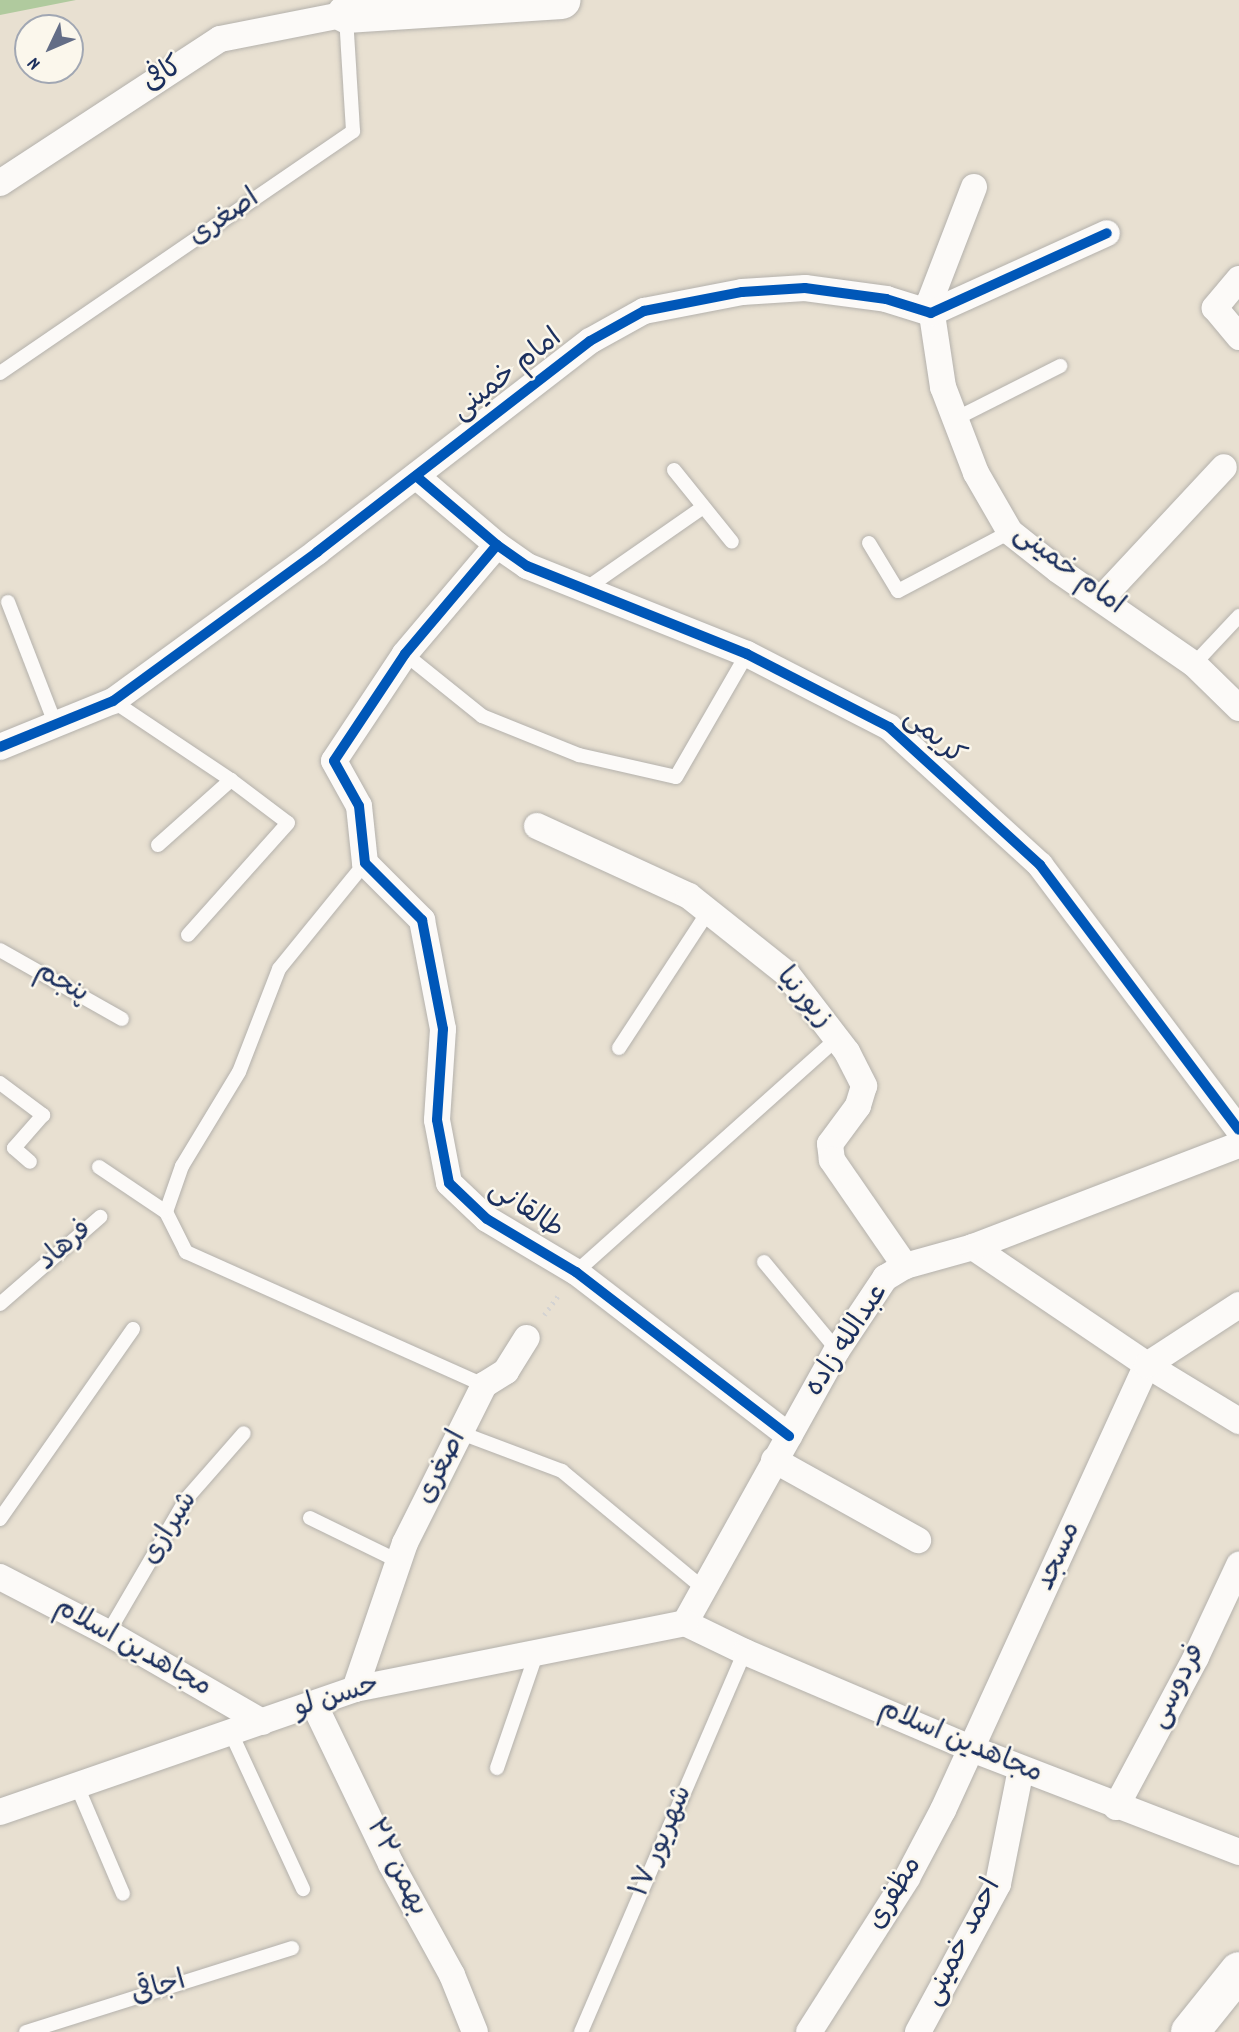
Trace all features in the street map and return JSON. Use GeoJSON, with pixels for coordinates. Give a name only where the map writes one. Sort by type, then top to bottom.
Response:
{"type":"FeatureCollection","features":[{"type":"Feature","properties":{"kind":"street"},"geometry":{"type":"LineString","coordinates":[[346,13],[562,0]]}},
{"type":"Feature","properties":{"kind":"street","name":"کافی"},"geometry":{"type":"LineString","coordinates":[[0,183],[220,39],[346,13]]}},
{"type":"Feature","properties":{"kind":"street","name":"امام خمینی"},"geometry":{"type":"LineString","coordinates":[[975,187],[930,301],[943,387],[976,473],[1010,532],[1194,664],[1239,708]]}},
{"type":"Feature","properties":{"kind":"street"},"geometry":{"type":"LineString","coordinates":[[931,313],[1107,233]]}},
{"type":"Feature","properties":{"kind":"street"},"geometry":{"type":"LineString","coordinates":[[1239,279],[1215,308],[1239,337]]}},
{"type":"Feature","properties":{"kind":"street","name":"امام خمینی"},"geometry":{"type":"LineString","coordinates":[[0,747],[113,701],[416,476],[590,341],[643,311],[742,292],[805,288],[886,299],[931,313]]}},
{"type":"Feature","properties":{"kind":"street"},"geometry":{"type":"LineString","coordinates":[[1101,599],[1224,467]]}},
{"type":"Feature","properties":{"kind":"street","name":"کریمی"},"geometry":{"type":"LineString","coordinates":[[416,476],[497,545],[527,566],[583,591],[747,654],[889,727],[1040,865],[1239,1130]]}},
{"type":"Feature","properties":{"kind":"street"},"geometry":{"type":"LineString","coordinates":[[366,863],[359,806],[334,761],[405,654],[497,545]]}},
{"type":"Feature","properties":{"kind":"street","name":"زیورنیا"},"geometry":{"type":"LineString","coordinates":[[537,826],[689,897],[787,974],[837,1039],[864,1086],[864,1096],[830,1144],[832,1160],[905,1266]]}},
{"type":"Feature","properties":{"kind":"street","name":"طالقانی"},"geometry":{"type":"LineString","coordinates":[[366,863],[422,920],[443,1029],[437,1120],[449,1183],[487,1219],[576,1272],[789,1436]]}},
{"type":"Feature","properties":{"kind":"street","name":"عبدالله زاده"},"geometry":{"type":"LineString","coordinates":[[685,1623],[837,1350],[885,1278],[905,1266],[973,1247],[1239,1145]]}},
{"type":"Feature","properties":{"kind":"street"},"geometry":{"type":"LineString","coordinates":[[973,1247],[1147,1365],[1239,1420]]}},
{"type":"Feature","properties":{"kind":"street"},"geometry":{"type":"LineString","coordinates":[[1147,1365],[1239,1305]]}},
{"type":"Feature","properties":{"kind":"street","name":"اصغری"},"geometry":{"type":"LineString","coordinates":[[355,1689],[405,1543],[484,1385],[506,1371],[527,1338]]}},
{"type":"Feature","properties":{"kind":"street","name":"مسجد"},"geometry":{"type":"LineString","coordinates":[[972,1749],[1147,1365]]}},
{"type":"Feature","properties":{"kind":"street"},"geometry":{"type":"LineString","coordinates":[[774,1460],[918,1540]]}},
{"type":"Feature","properties":{"kind":"street","name":"فردوسی"},"geometry":{"type":"LineString","coordinates":[[1116,1807],[1196,1657],[1239,1565]]}},
{"type":"Feature","properties":{"kind":"street","name":"مجاهدین اسلام"},"geometry":{"type":"LineString","coordinates":[[0,1577],[107,1633],[262,1722]]}},
{"type":"Feature","properties":{"kind":"street","name":"مجاهدین اسلام"},"geometry":{"type":"LineString","coordinates":[[685,1623],[745,1652],[972,1749],[1116,1807],[1239,1852]]}},
{"type":"Feature","properties":{"kind":"street","name":"حسن لو"},"geometry":{"type":"LineString","coordinates":[[0,1812],[355,1689],[685,1623]]}},
{"type":"Feature","properties":{"kind":"street","name":"۲۲ بهمن"},"geometry":{"type":"LineString","coordinates":[[314,1704],[391,1864],[452,1975],[475,2032]]}},
{"type":"Feature","properties":{"kind":"street","name":"مظفری"},"geometry":{"type":"LineString","coordinates":[[809,2032],[906,1878],[972,1749]]}},
{"type":"Feature","properties":{"kind":"street","name":"احمد خمینی"},"geometry":{"type":"LineString","coordinates":[[918,2032],[998,1884],[1021,1769]]}},
{"type":"Feature","properties":{"kind":"street"},"geometry":{"type":"LineString","coordinates":[[1191,2032],[1239,1971]]}},
{"type":"Feature","properties":{"kind":"street"},"geometry":{"type":"LineString","coordinates":[[1222,2032],[1239,2010]]}},
{"type":"Feature","properties":{"kind":"lane","name":"اصغری"},"geometry":{"type":"LineString","coordinates":[[0,373],[353,131],[346,13]]}},
{"type":"Feature","properties":{"kind":"lane"},"geometry":{"type":"LineString","coordinates":[[955,419],[1060,366]]}},
{"type":"Feature","properties":{"kind":"lane"},"geometry":{"type":"LineString","coordinates":[[674,470],[732,542]]}},
{"type":"Feature","properties":{"kind":"lane"},"geometry":{"type":"LineString","coordinates":[[583,591],[702,508]]}},
{"type":"Feature","properties":{"kind":"lane"},"geometry":{"type":"LineString","coordinates":[[869,543],[898,591],[1010,532]]}},
{"type":"Feature","properties":{"kind":"lane"},"geometry":{"type":"LineString","coordinates":[[8,602],[56,726]]}},
{"type":"Feature","properties":{"kind":"lane"},"geometry":{"type":"LineString","coordinates":[[1194,664],[1239,616]]}},
{"type":"Feature","properties":{"kind":"lane"},"geometry":{"type":"LineString","coordinates":[[405,654],[482,716],[579,755],[676,777],[747,654]]}},
{"type":"Feature","properties":{"kind":"lane"},"geometry":{"type":"LineString","coordinates":[[113,701],[230,779],[288,823],[188,935]]}},
{"type":"Feature","properties":{"kind":"lane"},"geometry":{"type":"LineString","coordinates":[[158,845],[230,779]]}},
{"type":"Feature","properties":{"kind":"lane"},"geometry":{"type":"LineString","coordinates":[[166,1212],[182,1166],[239,1072],[279,969],[366,863]]}},
{"type":"Feature","properties":{"kind":"lane"},"geometry":{"type":"LineString","coordinates":[[619,1048],[708,912]]}},
{"type":"Feature","properties":{"kind":"lane","name":"پنجم"},"geometry":{"type":"LineString","coordinates":[[0,950],[122,1018]]}},
{"type":"Feature","properties":{"kind":"lane"},"geometry":{"type":"LineString","coordinates":[[576,1272],[837,1039]]}},
{"type":"Feature","properties":{"kind":"lane"},"geometry":{"type":"LineString","coordinates":[[0,1083],[43,1115],[14,1148],[30,1162]]}},
{"type":"Feature","properties":{"kind":"lane"},"geometry":{"type":"LineString","coordinates":[[99,1167],[166,1212],[186,1252],[484,1385]]}},
{"type":"Feature","properties":{"kind":"lane","name":"فرهاد"},"geometry":{"type":"LineString","coordinates":[[0,1304],[100,1217]]}},
{"type":"Feature","properties":{"kind":"lane"},"geometry":{"type":"LineString","coordinates":[[764,1262],[837,1350]]}},
{"type":"Feature","properties":{"kind":"lane"},"geometry":{"type":"LineString","coordinates":[[0,1519],[133,1329]]}},
{"type":"Feature","properties":{"kind":"lane","name":"شیرازی"},"geometry":{"type":"LineString","coordinates":[[107,1633],[187,1498],[244,1433]]}},
{"type":"Feature","properties":{"kind":"lane"},"geometry":{"type":"LineString","coordinates":[[461,1433],[562,1471],[703,1588]]}},
{"type":"Feature","properties":{"kind":"lane"},"geometry":{"type":"LineString","coordinates":[[310,1518],[398,1561]]}},
{"type":"Feature","properties":{"kind":"lane"},"geometry":{"type":"LineString","coordinates":[[498,1768],[537,1652]]}},
{"type":"Feature","properties":{"kind":"lane","name":"۱۷ شهریور"},"geometry":{"type":"LineString","coordinates":[[581,2032],[745,1652]]}},
{"type":"Feature","properties":{"kind":"lane"},"geometry":{"type":"LineString","coordinates":[[231,1732],[303,1889]]}},
{"type":"Feature","properties":{"kind":"lane"},"geometry":{"type":"LineString","coordinates":[[77,1786],[122,1894]]}},
{"type":"Feature","properties":{"kind":"lane","name":"اجاقی"},"geometry":{"type":"LineString","coordinates":[[26,2032],[292,1948]]}},
{"type":"Feature","properties":{"kind":"path"},"geometry":{"type":"LineString","coordinates":[[527,1338],[576,1272]]}},
{"type":"Feature","properties":{"kind":"green space"},"geometry":{"type":"Polygon","coordinates":[[[0,0],[76,0],[0,15],[0,0]]]}},
{"type":"Feature","properties":{"kind":"cycle path"},"geometry":{"type":"LineString","coordinates":[[0,747],[113,701],[317,552],[590,341],[644,311],[742,292],[805,288],[886,299],[931,313],[1107,233]]}},
{"type":"Feature","properties":{"kind":"cycle path"},"geometry":{"type":"LineString","coordinates":[[416,476],[497,545],[527,566],[747,654],[889,727],[1040,865],[1239,1130]]}},
{"type":"Feature","properties":{"kind":"cycle path"},"geometry":{"type":"LineString","coordinates":[[497,545],[405,654],[334,761],[359,806],[365,863],[422,920],[443,1029],[437,1120],[449,1183],[487,1219],[576,1272],[789,1436]]}}]}
